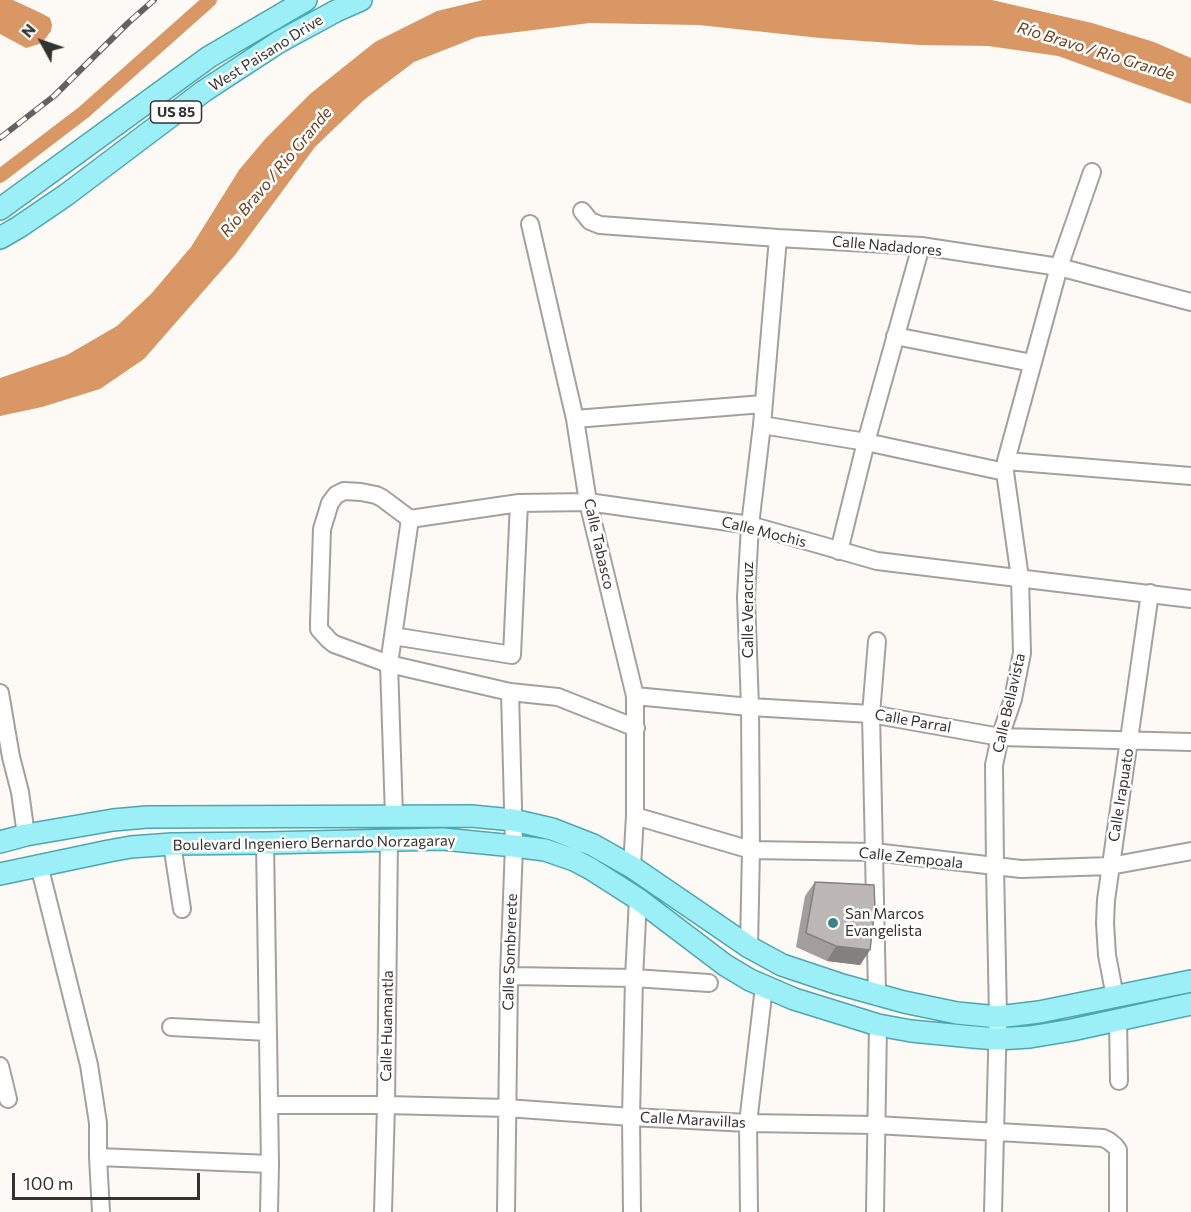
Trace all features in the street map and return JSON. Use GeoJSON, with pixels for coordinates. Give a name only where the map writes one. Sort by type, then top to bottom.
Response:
{"type":"FeatureCollection","features":[{"type":"Feature","properties":{"kind":"main road","name":"West Paisano Drive"},"geometry":{"type":"LineString","coordinates":[[0,209],[209,57],[306,0]]}},
{"type":"Feature","properties":{"kind":"main road","name":"West Paisano Drive"},"geometry":{"type":"LineString","coordinates":[[0,238],[66,195],[204,91],[279,42],[336,10],[361,0]]}},
{"type":"Feature","properties":{"kind":"main road"},"geometry":{"type":"LineString","coordinates":[[189,71],[204,91]]}},
{"type":"Feature","properties":{"kind":"main road","name":"Boulevard Ingeniero Bernardo Norzagaray"},"geometry":{"type":"LineString","coordinates":[[0,842],[26,835],[113,820],[147,817],[471,816],[513,820],[552,829],[593,845],[632,867],[749,947],[782,965],[839,984],[930,1008],[998,1017],[1039,1012],[1191,981]]}},
{"type":"Feature","properties":{"kind":"main road","name":"Boulevard Ingeniero Bernardo Norzagaray"},"geometry":{"type":"LineString","coordinates":[[0,874],[131,847],[172,844],[443,839],[514,846],[545,850],[574,860],[638,899],[725,964],[764,987],[878,1025],[997,1039],[1040,1035],[1191,1004]]}},
{"type":"Feature","properties":{"kind":"street","name":"Calle Bellavista"},"geometry":{"type":"LineString","coordinates":[[993,1212],[998,1017],[994,765],[1022,653],[1020,578],[1005,466],[1059,267],[1092,172]]}},
{"type":"Feature","properties":{"kind":"street","name":"Calle Nadadores"},"geometry":{"type":"LineString","coordinates":[[582,211],[590,220],[600,225],[921,246],[1059,267],[1191,302]]}},
{"type":"Feature","properties":{"kind":"street","name":"Calle Tabasco"},"geometry":{"type":"LineString","coordinates":[[530,224],[575,419],[588,502],[635,696],[635,816],[632,867]]}},
{"type":"Feature","properties":{"kind":"street","name":"Calle Veracruz"},"geometry":{"type":"LineString","coordinates":[[749,947],[750,706],[746,597],[750,525],[762,425],[778,238]]}},
{"type":"Feature","properties":{"kind":"street"},"geometry":{"type":"LineString","coordinates":[[840,551],[866,442],[921,246]]}},
{"type":"Feature","properties":{"kind":"street"},"geometry":{"type":"LineString","coordinates":[[895,336],[1032,363]]}},
{"type":"Feature","properties":{"kind":"street"},"geometry":{"type":"LineString","coordinates":[[575,419],[763,404]]}},
{"type":"Feature","properties":{"kind":"street"},"geometry":{"type":"LineString","coordinates":[[762,425],[1005,466],[1191,476]]}},
{"type":"Feature","properties":{"kind":"street"},"geometry":{"type":"LineString","coordinates":[[394,816],[389,664],[410,519],[376,495],[344,491],[336,495],[330,503],[322,529],[319,622],[322,634],[334,644],[389,664],[510,692],[558,697],[636,728]]}},
{"type":"Feature","properties":{"kind":"street","name":"Calle Mochis"},"geometry":{"type":"LineString","coordinates":[[410,519],[519,503],[588,502],[750,525],[877,561],[1191,599]]}},
{"type":"Feature","properties":{"kind":"street"},"geometry":{"type":"LineString","coordinates":[[393,636],[512,655],[519,503]]}},
{"type":"Feature","properties":{"kind":"street","name":"Calle Irapuato"},"geometry":{"type":"LineString","coordinates":[[1115,997],[1107,955],[1106,900],[1150,593]]}},
{"type":"Feature","properties":{"kind":"street"},"geometry":{"type":"LineString","coordinates":[[876,641],[871,714],[877,994]]}},
{"type":"Feature","properties":{"kind":"street","name":"Calle Sombrerete"},"geometry":{"type":"LineString","coordinates":[[506,1212],[509,976],[514,846],[510,692]]}},
{"type":"Feature","properties":{"kind":"street"},"geometry":{"type":"LineString","coordinates":[[0,693],[6,757],[20,792],[26,835]]}},
{"type":"Feature","properties":{"kind":"street","name":"Calle Parral"},"geometry":{"type":"LineString","coordinates":[[635,696],[871,714],[1000,737],[1191,742]]}},
{"type":"Feature","properties":{"kind":"street","name":"Calle Zempoala"},"geometry":{"type":"LineString","coordinates":[[635,816],[751,850],[874,852],[1021,869],[1110,866],[1191,851]]}},
{"type":"Feature","properties":{"kind":"street","name":"Calle Huamantla"},"geometry":{"type":"LineString","coordinates":[[383,1212],[389,840]]}},
{"type":"Feature","properties":{"kind":"street"},"geometry":{"type":"LineString","coordinates":[[265,843],[269,1212]]}},
{"type":"Feature","properties":{"kind":"street"},"geometry":{"type":"LineString","coordinates":[[172,844],[182,909]]}},
{"type":"Feature","properties":{"kind":"street"},"geometry":{"type":"LineString","coordinates":[[39,865],[89,1065],[98,1123],[101,1212]]}},
{"type":"Feature","properties":{"kind":"street"},"geometry":{"type":"LineString","coordinates":[[632,1212],[631,1117],[638,899]]}},
{"type":"Feature","properties":{"kind":"street"},"geometry":{"type":"LineString","coordinates":[[509,976],[634,978],[709,983]]}},
{"type":"Feature","properties":{"kind":"street"},"geometry":{"type":"LineString","coordinates":[[749,1212],[748,1123],[764,987]]}},
{"type":"Feature","properties":{"kind":"street"},"geometry":{"type":"LineString","coordinates":[[1118,1020],[1119,1081]]}},
{"type":"Feature","properties":{"kind":"street"},"geometry":{"type":"LineString","coordinates":[[875,1212],[878,1025]]}},
{"type":"Feature","properties":{"kind":"street"},"geometry":{"type":"LineString","coordinates":[[171,1027],[268,1032]]}},
{"type":"Feature","properties":{"kind":"street"},"geometry":{"type":"LineString","coordinates":[[0,1066],[8,1099]]}},
{"type":"Feature","properties":{"kind":"street","name":"Calle Maravillas"},"geometry":{"type":"LineString","coordinates":[[269,1105],[507,1108],[748,1123],[876,1125],[1103,1138],[1118,1150],[1118,1212]]}},
{"type":"Feature","properties":{"kind":"street"},"geometry":{"type":"LineString","coordinates":[[98,1157],[270,1164]]}},
{"type":"Feature","properties":{"kind":"water"},"geometry":{"type":"Polygon","coordinates":[[[0,0],[13,0],[50,18],[51,31],[42,43],[26,48],[0,34],[0,0]]]}},
{"type":"Feature","properties":{"kind":"water","name":"Río Bravo / Rio Grande"},"geometry":{"type":"Polygon","coordinates":[[[483,0],[992,0],[1092,23],[1154,42],[1191,58],[1191,104],[1058,56],[988,46],[920,45],[820,38],[699,25],[590,23],[477,37],[414,62],[364,100],[315,147],[235,255],[144,359],[100,389],[42,407],[0,416],[0,378],[67,355],[117,326],[151,294],[191,247],[239,170],[266,138],[310,94],[375,42],[437,11],[483,0]]]}},
{"type":"Feature","properties":{"kind":"building","name":"San Marcos Evangelista"},"geometry":{"type":"Polygon","coordinates":[[[815,882],[874,885],[875,908],[870,950],[836,946],[806,933],[815,882]]]}},
{"type":"Feature","properties":{"kind":"waterway"},"geometry":{"type":"LineString","coordinates":[[0,176],[84,112],[210,0]]}},
{"type":"Feature","properties":{"kind":"railway"},"geometry":{"type":"LineString","coordinates":[[0,138],[54,96],[154,0]]}},
{"type":"Feature","properties":{"kind":"place","name":"San Marcos Evangelista"},"geometry":{"type":"Point","coordinates":[833,923]}}]}
